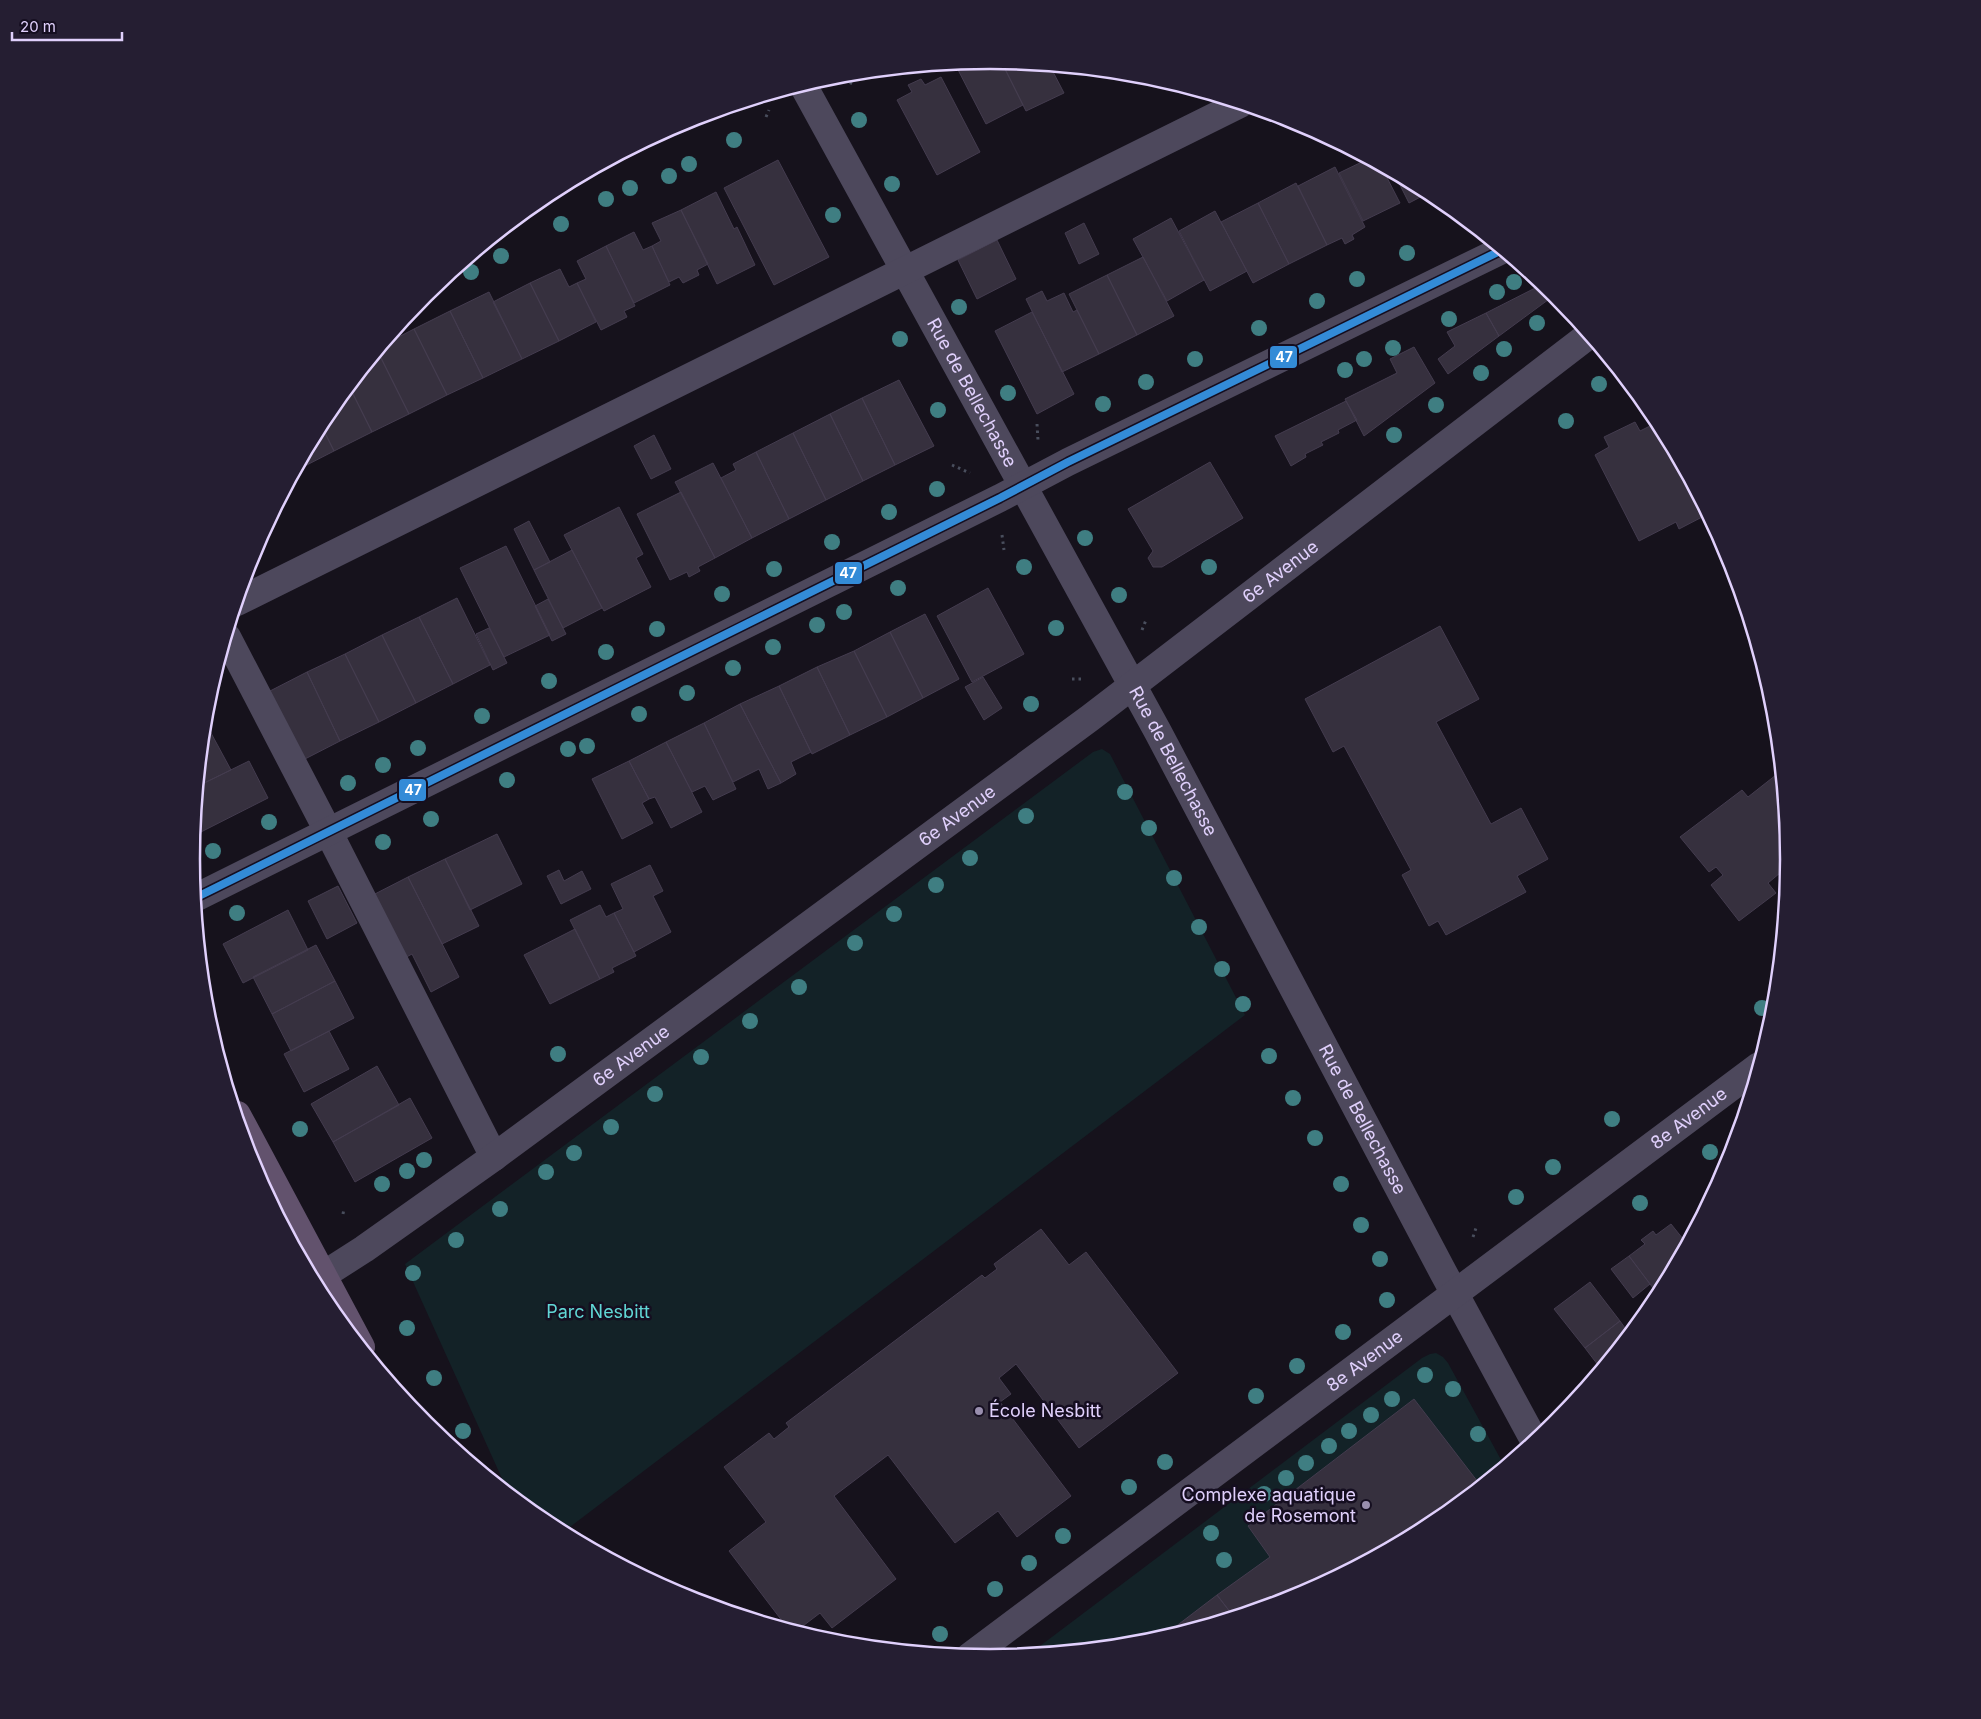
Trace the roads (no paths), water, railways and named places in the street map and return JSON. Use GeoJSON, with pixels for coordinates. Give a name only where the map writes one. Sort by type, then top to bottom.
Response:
{"type":"FeatureCollection","features":[{"type":"Feature","properties":{"kind":"main road"},"geometry":{"type":"LineString","coordinates":[[259,1159],[309,1260]]}},
{"type":"Feature","properties":{"kind":"street","name":"Rue de Bellechasse"},"geometry":{"type":"LineString","coordinates":[[806,91],[1133,686],[1532,1436]]}},
{"type":"Feature","properties":{"kind":"street"},"geometry":{"type":"LineString","coordinates":[[245,598],[1233,107]]}},
{"type":"Feature","properties":{"kind":"street"},"geometry":{"type":"LineString","coordinates":[[201,895],[329,833],[1076,458],[1497,253]]}},
{"type":"Feature","properties":{"kind":"street","name":"6e Avenue"},"geometry":{"type":"LineString","coordinates":[[320,1277],[364,1249],[494,1157],[1133,686],[1585,338]]}},
{"type":"Feature","properties":{"kind":"street"},"geometry":{"type":"LineString","coordinates":[[230,645],[329,833],[494,1157]]}},
{"type":"Feature","properties":{"kind":"street","name":"8e Avenue"},"geometry":{"type":"LineString","coordinates":[[979,1650],[1752,1071]]}},
{"type":"Feature","properties":{"kind":"place","name":"École Nesbitt"},"geometry":{"type":"Point","coordinates":[979,1411]}},
{"type":"Feature","properties":{"kind":"place","name":"Complexe aquatique de Rosemont"},"geometry":{"type":"Point","coordinates":[1366,1505]}},
{"type":"Feature","properties":{"kind":"park label","name":"Parc Nesbitt"},"geometry":{"type":"Point","coordinates":[598,1312]}}]}
